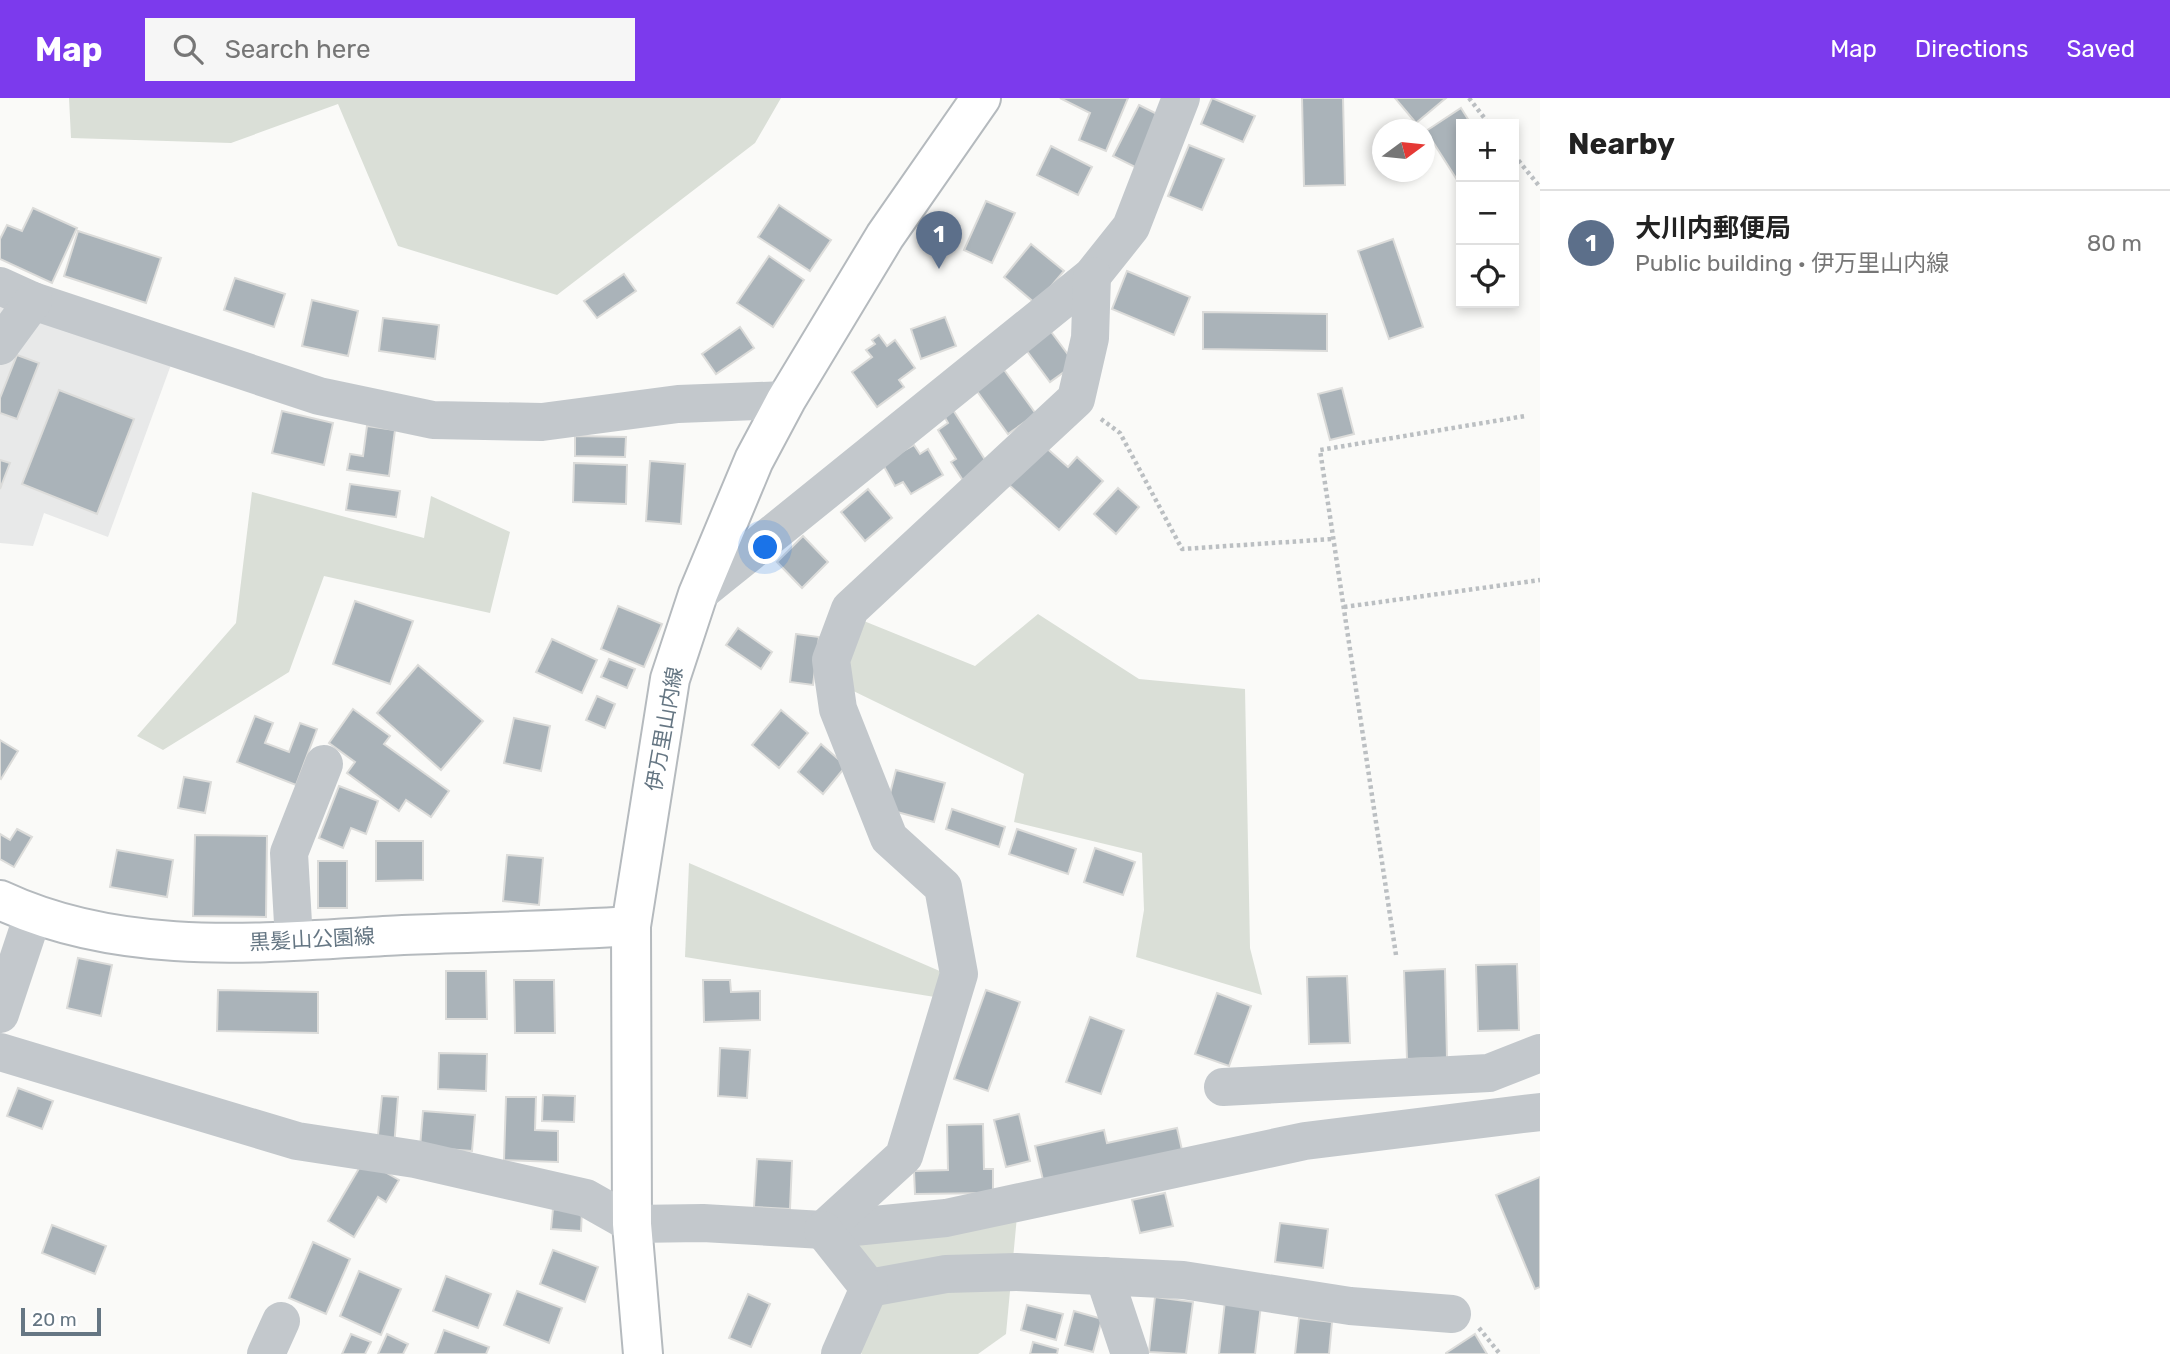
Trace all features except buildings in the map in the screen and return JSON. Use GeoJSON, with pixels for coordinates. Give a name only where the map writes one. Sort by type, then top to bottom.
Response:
{"type":"FeatureCollection","features":[{"type":"Feature","properties":{"kind":"main road","name":"伊万里山内線"},"geometry":{"type":"LineString","coordinates":[[643,1354],[632,1224],[631,926],[670,679],[698,594],[754,460],[786,400],[886,236],[981,98]]}},
{"type":"Feature","properties":{"kind":"main road","name":"黒髪山公園線"},"geometry":{"type":"LineString","coordinates":[[17,908],[88,930],[202,944],[631,926]]}},
{"type":"Feature","properties":{"kind":"street"},"geometry":{"type":"LineString","coordinates":[[698,594],[1092,276],[1131,227],[1181,98]]}},
{"type":"Feature","properties":{"kind":"street"},"geometry":{"type":"LineString","coordinates":[[822,1230],[904,1156],[959,974],[943,887],[889,838],[838,709],[831,660],[850,609],[1076,399],[1090,338],[1092,276]]}},
{"type":"Feature","properties":{"kind":"street"},"geometry":{"type":"LineString","coordinates":[[0,346],[16,294],[319,396],[433,420],[542,422],[678,404],[786,400]]}},
{"type":"Feature","properties":{"kind":"street"},"geometry":{"type":"LineString","coordinates":[[294,942],[289,853],[324,764]]}},
{"type":"Feature","properties":{"kind":"street"},"geometry":{"type":"LineString","coordinates":[[0,1014],[17,908]]}},
{"type":"Feature","properties":{"kind":"street"},"geometry":{"type":"LineString","coordinates":[[0,1052],[297,1140],[415,1159],[586,1198],[632,1224],[703,1223],[822,1230],[946,1219],[1304,1141],[1539,1111]]}},
{"type":"Feature","properties":{"kind":"street"},"geometry":{"type":"LineString","coordinates":[[1223,1087],[1489,1073],[1540,1053]]}},
{"type":"Feature","properties":{"kind":"street"},"geometry":{"type":"LineString","coordinates":[[822,1230],[869,1288]]}},
{"type":"Feature","properties":{"kind":"street"},"geometry":{"type":"LineString","coordinates":[[869,1288],[946,1274],[1016,1272],[1183,1280],[1350,1306],[1452,1314]]}},
{"type":"Feature","properties":{"kind":"street"},"geometry":{"type":"LineString","coordinates":[[1104,1276],[1130,1354]]}},
{"type":"Feature","properties":{"kind":"street"},"geometry":{"type":"LineString","coordinates":[[840,1354],[869,1288]]}},
{"type":"Feature","properties":{"kind":"path"},"geometry":{"type":"LineString","coordinates":[[1469,98],[1485,119]]}},
{"type":"Feature","properties":{"kind":"path"},"geometry":{"type":"LineString","coordinates":[[1519,161],[1540,187]]}},
{"type":"Feature","properties":{"kind":"path"},"geometry":{"type":"LineString","coordinates":[[1076,399],[1120,433],[1182,549],[1333,539]]}},
{"type":"Feature","properties":{"kind":"path"},"geometry":{"type":"LineString","coordinates":[[1396,955],[1320,450],[1525,416]]}},
{"type":"Feature","properties":{"kind":"path"},"geometry":{"type":"LineString","coordinates":[[1343,607],[1540,580]]}},
{"type":"Feature","properties":{"kind":"shaded area"},"geometry":{"type":"Polygon","coordinates":[[[69,98],[781,98],[755,143],[557,295],[398,246],[338,104],[231,143],[71,138],[69,98]]]}},
{"type":"Feature","properties":{"kind":"shaded area"},"geometry":{"type":"Polygon","coordinates":[[[0,301],[172,362],[108,537],[44,513],[33,546],[0,543],[0,301]]]}},
{"type":"Feature","properties":{"kind":"shaded area"},"geometry":{"type":"Polygon","coordinates":[[[252,492],[424,538],[431,496],[510,532],[490,613],[324,576],[289,672],[163,750],[137,736],[236,623],[252,492]]]}},
{"type":"Feature","properties":{"kind":"shaded area"},"geometry":{"type":"Polygon","coordinates":[[[1038,614],[1139,679],[1245,689],[1250,948],[1262,995],[1136,957],[1144,910],[1142,853],[1014,822],[1024,774],[841,685],[854,617],[975,666],[1038,614]]]}},
{"type":"Feature","properties":{"kind":"shaded area"},"geometry":{"type":"Polygon","coordinates":[[[689,863],[942,972],[935,997],[685,957],[689,863]]]}},
{"type":"Feature","properties":{"kind":"shaded area"},"geometry":{"type":"Polygon","coordinates":[[[1017,1216],[1006,1334],[978,1354],[862,1354],[852,1347],[851,1241],[1017,1216]]]}},
{"type":"Feature","properties":{"kind":"place","name":"大川内郵便局"},"geometry":{"type":"Point","coordinates":[939,269]}}]}
